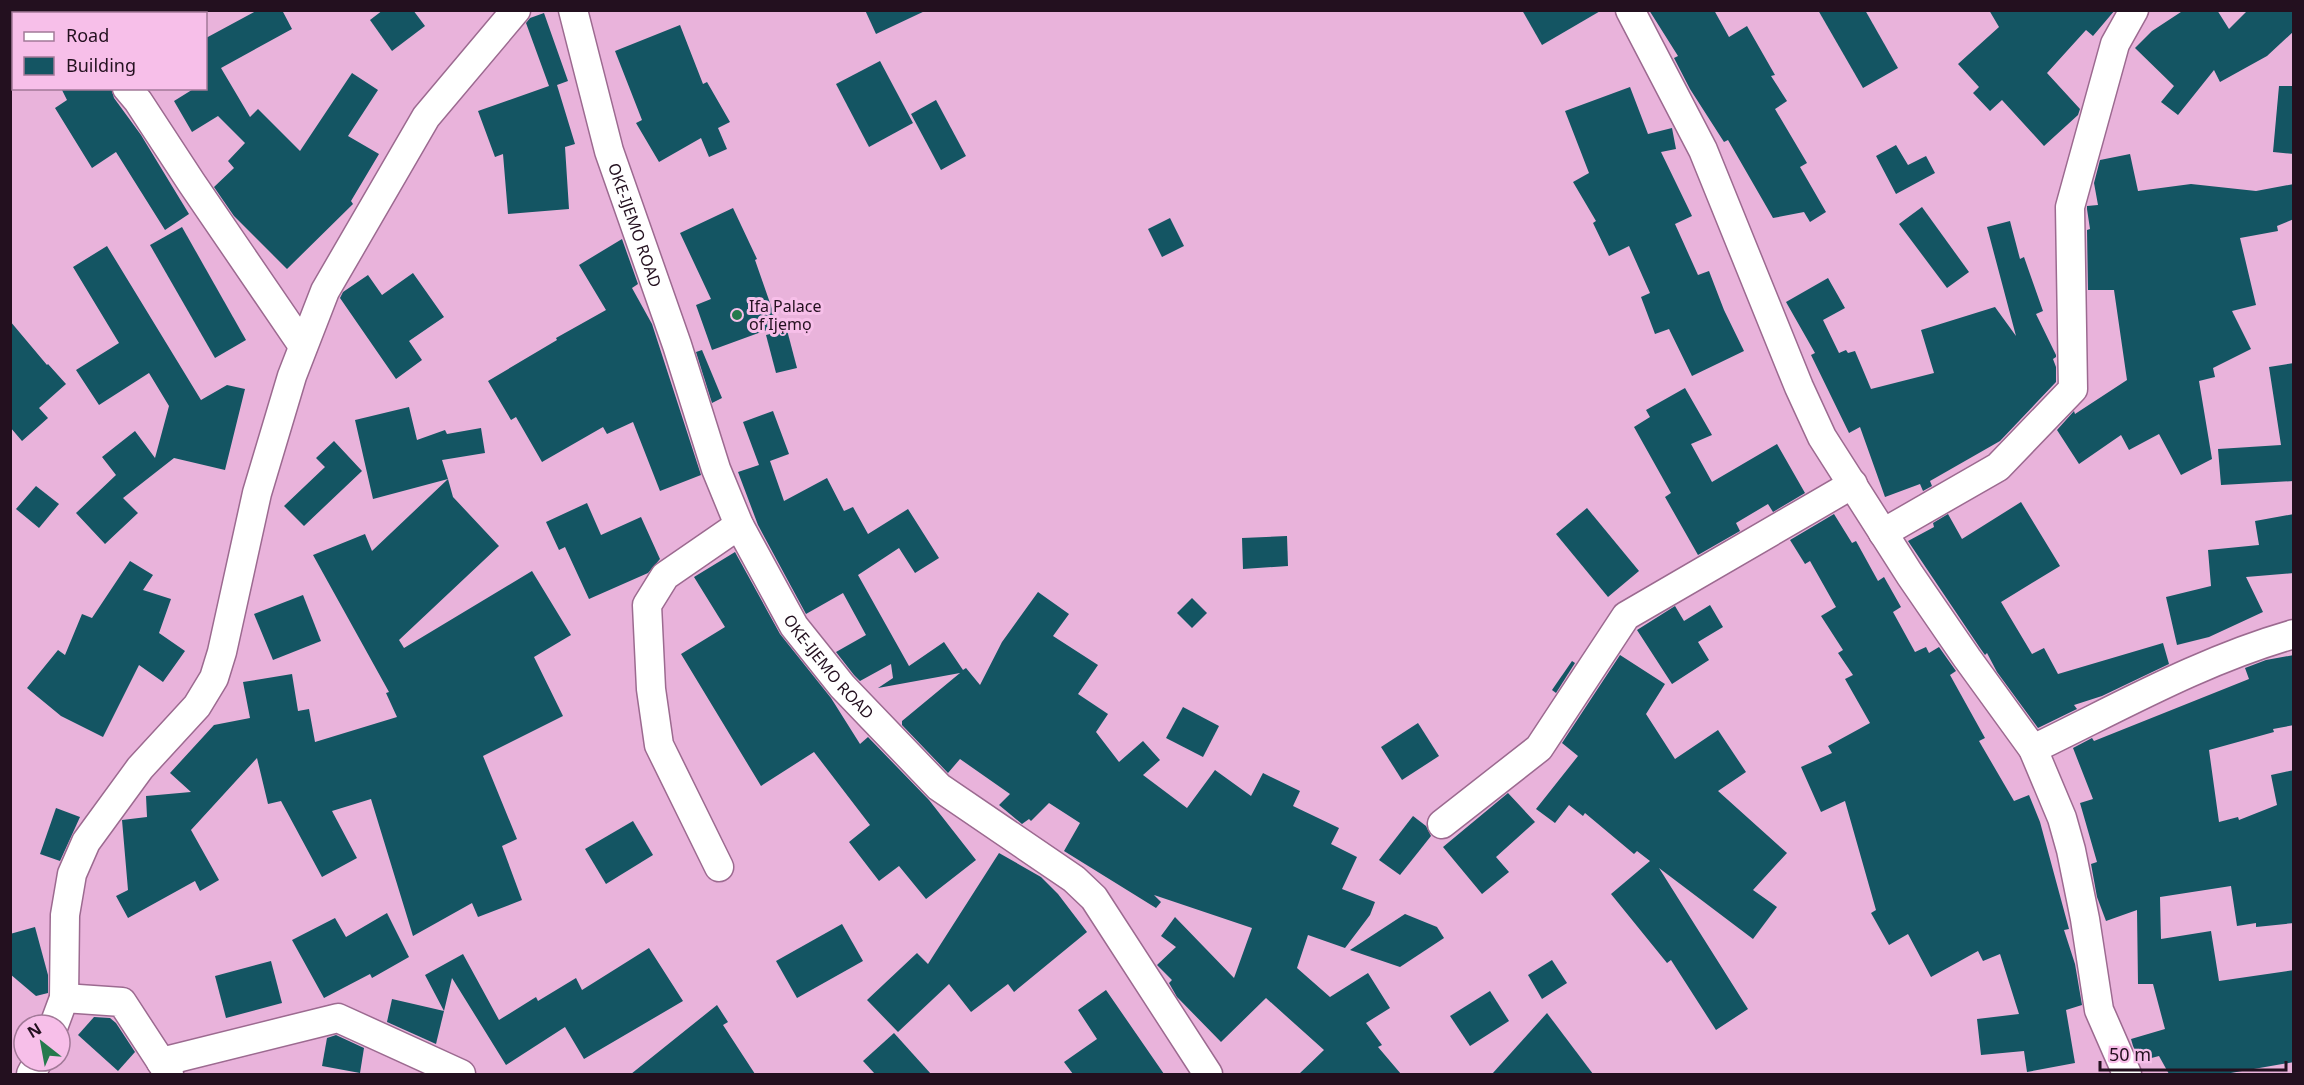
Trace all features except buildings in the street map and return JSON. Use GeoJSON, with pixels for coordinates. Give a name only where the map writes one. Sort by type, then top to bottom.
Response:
{"type":"FeatureCollection","features":[{"type":"Feature","properties":{"kind":"street"},"geometry":{"type":"LineString","coordinates":[[58,1013],[64,998],[65,915],[72,874],[86,842],[140,768],[197,706],[214,678],[222,652],[257,493],[292,376],[325,291],[426,117],[516,10]]}},
{"type":"Feature","properties":{"kind":"street","name":"OKE-IJEMO ROAD"},"geometry":{"type":"LineString","coordinates":[[573,10],[609,151],[677,345],[716,469],[739,525],[794,626],[842,686],[939,787],[1074,879],[1094,898],[1208,1074]]}},
{"type":"Feature","properties":{"kind":"street"},"geometry":{"type":"LineString","coordinates":[[1630,10],[1703,150],[1822,437],[1967,658],[2033,749],[2062,818],[2071,850],[2085,919],[2099,1010],[2127,1074]]}},
{"type":"Feature","properties":{"kind":"street"},"geometry":{"type":"LineString","coordinates":[[1884,533],[1998,467],[2073,389],[2070,207],[2115,44],[2134,10]]}},
{"type":"Feature","properties":{"kind":"street"},"geometry":{"type":"LineString","coordinates":[[129,90],[303,346]]}},
{"type":"Feature","properties":{"kind":"street"},"geometry":{"type":"LineString","coordinates":[[1442,824],[1539,748],[1626,615],[1853,484]]}},
{"type":"Feature","properties":{"kind":"street"},"geometry":{"type":"LineString","coordinates":[[719,867],[659,745],[651,689],[647,605],[665,576],[739,525]]}},
{"type":"Feature","properties":{"kind":"street"},"geometry":{"type":"LineString","coordinates":[[2033,749],[2243,649],[2294,634]]}},
{"type":"Feature","properties":{"kind":"street"},"geometry":{"type":"LineString","coordinates":[[64,998],[122,1002],[165,1068],[338,1018],[461,1074]]}},
{"type":"Feature","properties":{"kind":"place","name":"Ifa Palace of Ijẹmọ"},"geometry":{"type":"Point","coordinates":[737,315]}}]}
